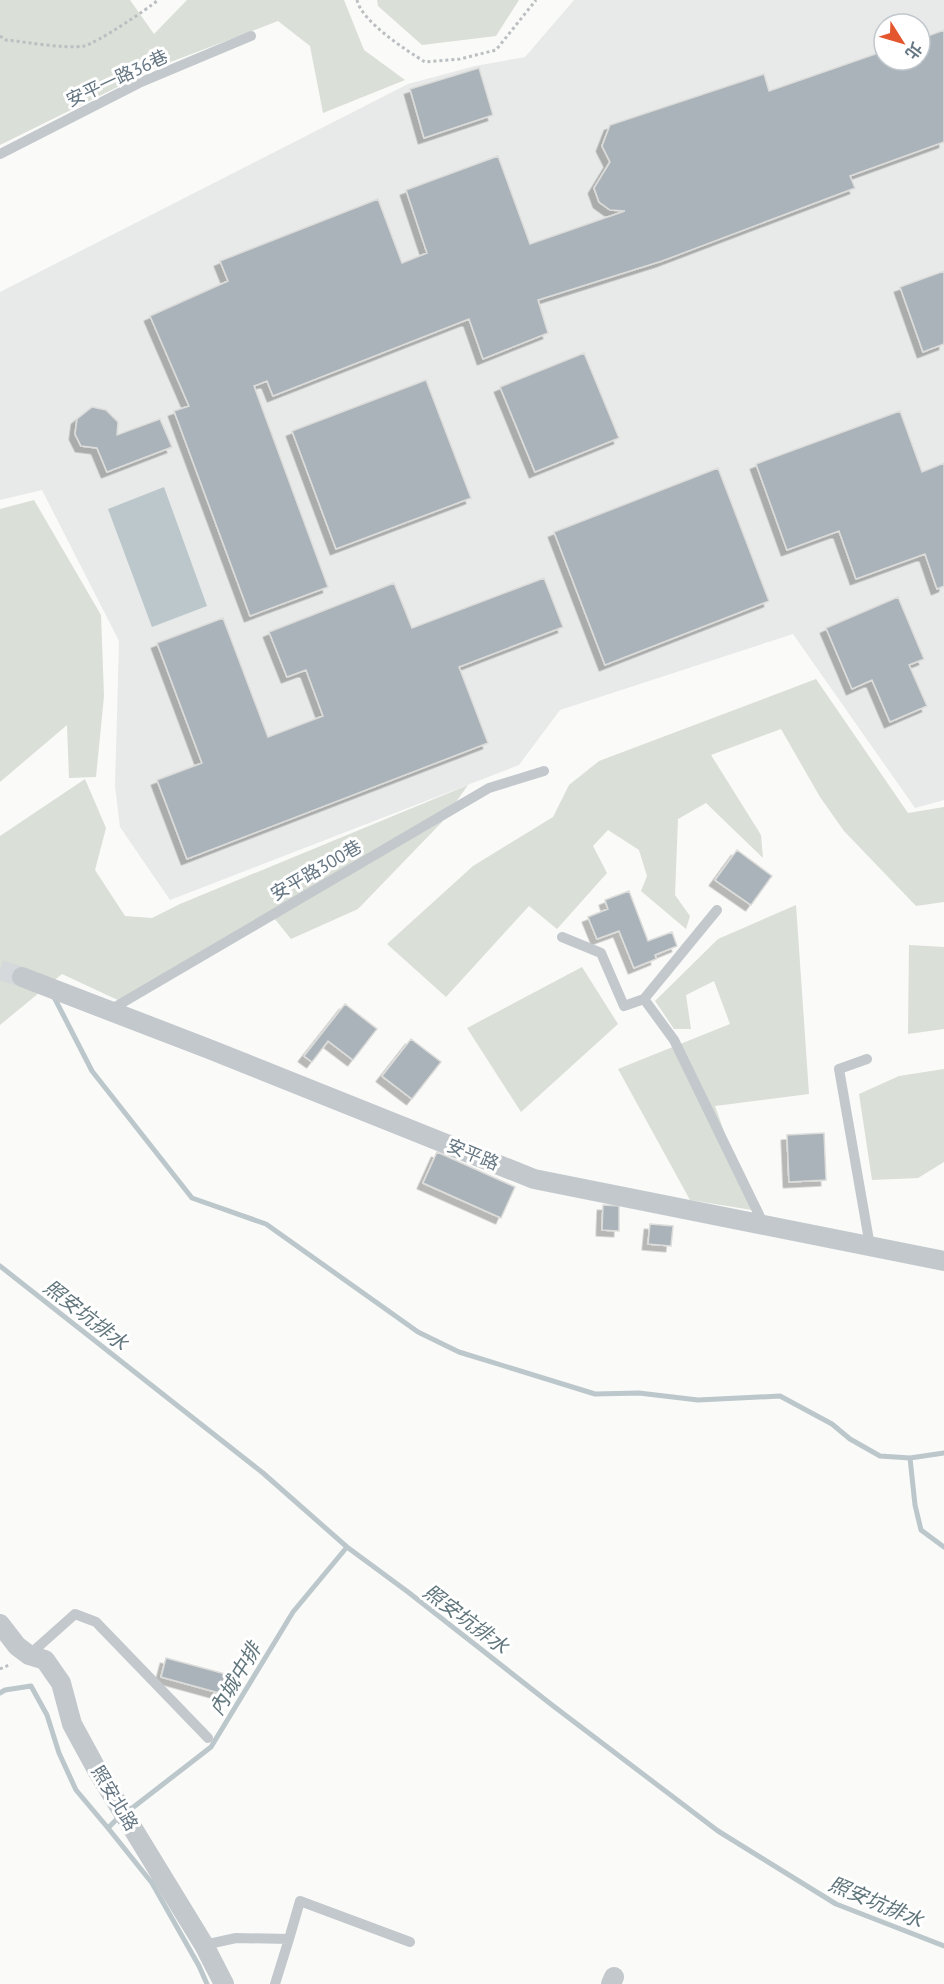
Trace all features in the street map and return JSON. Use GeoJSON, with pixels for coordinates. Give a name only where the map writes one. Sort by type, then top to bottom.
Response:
{"type":"FeatureCollection","features":[{"type":"Feature","properties":{"kind":"street","name":"安平路"},"geometry":{"type":"LineString","coordinates":[[22,977],[534,1179],[944,1260]]}},
{"type":"Feature","properties":{"kind":"street","name":"照安北路"},"geometry":{"type":"LineString","coordinates":[[0,1624],[17,1646],[29,1655],[45,1660],[61,1683],[72,1724],[97,1770],[204,1945],[224,1984]]}},
{"type":"Feature","properties":{"kind":"lane","name":"安平一路36巷"},"geometry":{"type":"LineString","coordinates":[[0,154],[140,83],[252,36]]}},
{"type":"Feature","properties":{"kind":"lane","name":"安平路300巷"},"geometry":{"type":"LineString","coordinates":[[110,1010],[489,788],[544,771]]}},
{"type":"Feature","properties":{"kind":"lane"},"geometry":{"type":"LineString","coordinates":[[562,937],[601,953],[624,1006],[644,999],[717,910]]}},
{"type":"Feature","properties":{"kind":"lane"},"geometry":{"type":"LineString","coordinates":[[644,999],[674,1040],[764,1225]]}},
{"type":"Feature","properties":{"kind":"lane"},"geometry":{"type":"LineString","coordinates":[[867,1059],[839,1069],[870,1246]]}},
{"type":"Feature","properties":{"kind":"lane"},"geometry":{"type":"LineString","coordinates":[[29,1655],[75,1614],[96,1622],[208,1738]]}},
{"type":"Feature","properties":{"kind":"lane"},"geometry":{"type":"LineString","coordinates":[[275,1984],[300,1900],[410,1942]]}},
{"type":"Feature","properties":{"kind":"lane"},"geometry":{"type":"LineString","coordinates":[[204,1945],[236,1938],[289,1939]]}},
{"type":"Feature","properties":{"kind":"path"},"geometry":{"type":"LineString","coordinates":[[0,36],[6,40],[46,45],[85,46],[148,9],[158,0]]}},
{"type":"Feature","properties":{"kind":"path"},"geometry":{"type":"LineString","coordinates":[[357,0],[358,5],[376,27],[425,62],[460,60],[496,50],[536,0]]}},
{"type":"Feature","properties":{"kind":"shaded area"},"geometry":{"type":"Polygon","coordinates":[[[0,0],[130,0],[154,34],[187,0],[344,0],[364,50],[405,80],[323,113],[310,46],[278,21],[160,66],[0,145],[0,0]]]}},
{"type":"Feature","properties":{"kind":"shaded area"},"geometry":{"type":"Polygon","coordinates":[[[377,0],[519,0],[496,36],[422,45],[378,6],[377,0]]]}},
{"type":"Feature","properties":{"kind":"shaded area"},"geometry":{"type":"Polygon","coordinates":[[[574,0],[944,0],[944,800],[915,808],[793,634],[560,710],[519,765],[170,900],[120,827],[115,786],[119,641],[42,490],[0,500],[0,292],[408,84],[475,66],[525,57],[574,0]]]}},
{"type":"Feature","properties":{"kind":"shaded area"},"geometry":{"type":"Polygon","coordinates":[[[164,487],[207,606],[152,627],[108,509],[164,487]]]}},
{"type":"Feature","properties":{"kind":"shaded area"},"geometry":{"type":"Polygon","coordinates":[[[34,500],[101,615],[104,696],[96,777],[69,778],[67,725],[0,782],[0,509],[34,500]]]}},
{"type":"Feature","properties":{"kind":"shaded area"},"geometry":{"type":"Polygon","coordinates":[[[816,679],[908,813],[944,807],[944,902],[916,906],[844,831],[820,797],[781,729],[711,755],[761,835],[763,858],[706,803],[678,819],[675,895],[690,916],[686,929],[641,891],[647,876],[639,850],[608,830],[593,846],[607,873],[557,929],[529,906],[446,997],[387,944],[473,866],[553,817],[569,785],[599,761],[816,679]]]}},
{"type":"Feature","properties":{"kind":"shaded area"},"geometry":{"type":"Polygon","coordinates":[[[85,779],[106,828],[95,870],[125,916],[152,918],[180,904],[468,785],[442,822],[358,909],[291,939],[274,918],[122,1002],[62,974],[0,1025],[0,836],[85,779]]]}},
{"type":"Feature","properties":{"kind":"shaded area"},"geometry":{"type":"Polygon","coordinates":[[[796,905],[809,1094],[715,1106],[752,1210],[690,1200],[618,1069],[730,1024],[714,981],[686,995],[691,1029],[674,1029],[655,1001],[718,939],[796,905]]]}},
{"type":"Feature","properties":{"kind":"shaded area"},"geometry":{"type":"Polygon","coordinates":[[[909,945],[944,947],[944,1029],[908,1034],[909,945]]]}},
{"type":"Feature","properties":{"kind":"shaded area"},"geometry":{"type":"Polygon","coordinates":[[[582,967],[618,1024],[521,1112],[467,1028],[582,967]]]}},
{"type":"Feature","properties":{"kind":"shaded area"},"geometry":{"type":"Polygon","coordinates":[[[944,1069],[944,1162],[918,1178],[872,1180],[859,1094],[899,1076],[944,1069]]]}},
{"type":"Feature","properties":{"kind":"building"},"geometry":{"type":"Polygon","coordinates":[[[944,30],[944,142],[850,176],[855,188],[662,261],[538,300],[548,333],[483,359],[469,319],[273,396],[267,381],[254,386],[328,587],[250,616],[174,411],[189,406],[150,316],[228,281],[220,261],[378,199],[402,263],[427,253],[406,190],[498,156],[530,244],[625,211],[610,210],[599,202],[594,188],[610,162],[602,146],[610,125],[764,74],[769,91],[872,55],[872,72],[932,72],[932,34],[944,30]]]}},
{"type":"Feature","properties":{"kind":"building"},"geometry":{"type":"Polygon","coordinates":[[[479,68],[493,115],[424,138],[410,89],[479,68]]]}},
{"type":"Feature","properties":{"kind":"building"},"geometry":{"type":"Polygon","coordinates":[[[944,271],[944,344],[923,352],[900,287],[944,271]]]}},
{"type":"Feature","properties":{"kind":"building"},"geometry":{"type":"Polygon","coordinates":[[[584,353],[619,438],[535,472],[500,387],[584,353]]]}},
{"type":"Feature","properties":{"kind":"building"},"geometry":{"type":"Polygon","coordinates":[[[426,380],[471,498],[336,549],[292,431],[426,380]]]}},
{"type":"Feature","properties":{"kind":"building"},"geometry":{"type":"Polygon","coordinates":[[[92,407],[106,410],[118,422],[117,435],[160,419],[172,447],[107,472],[97,448],[81,446],[75,434],[77,419],[92,407]]]}},
{"type":"Feature","properties":{"kind":"building"},"geometry":{"type":"Polygon","coordinates":[[[900,411],[922,472],[944,463],[944,586],[937,589],[925,554],[856,579],[839,531],[787,550],[756,464],[900,411]]]}},
{"type":"Feature","properties":{"kind":"building"},"geometry":{"type":"Polygon","coordinates":[[[718,468],[769,601],[605,665],[554,532],[718,468]]]}},
{"type":"Feature","properties":{"kind":"building"},"geometry":{"type":"Polygon","coordinates":[[[544,578],[563,627],[459,667],[488,743],[187,859],[157,780],[202,763],[157,643],[223,618],[268,737],[323,716],[306,670],[287,677],[269,632],[394,583],[412,628],[544,578]]]}},
{"type":"Feature","properties":{"kind":"building"},"geometry":{"type":"Polygon","coordinates":[[[898,597],[924,659],[909,665],[927,706],[890,722],[872,680],[852,689],[826,628],[898,597]]]}},
{"type":"Feature","properties":{"kind":"building"},"geometry":{"type":"Polygon","coordinates":[[[737,850],[772,876],[751,905],[715,880],[737,850]]]}},
{"type":"Feature","properties":{"kind":"building"},"geometry":{"type":"Polygon","coordinates":[[[629,891],[648,941],[672,932],[677,946],[655,955],[656,959],[634,968],[619,931],[597,939],[588,917],[608,909],[605,900],[629,891]]]}},
{"type":"Feature","properties":{"kind":"building"},"geometry":{"type":"Polygon","coordinates":[[[345,1004],[377,1029],[353,1060],[328,1041],[312,1062],[304,1056],[345,1004]]]}},
{"type":"Feature","properties":{"kind":"building"},"geometry":{"type":"Polygon","coordinates":[[[411,1039],[441,1062],[412,1099],[382,1076],[411,1039]]]}},
{"type":"Feature","properties":{"kind":"building"},"geometry":{"type":"Polygon","coordinates":[[[824,1133],[826,1180],[789,1182],[787,1135],[824,1133]]]}},
{"type":"Feature","properties":{"kind":"building"},"geometry":{"type":"Polygon","coordinates":[[[437,1152],[515,1187],[501,1218],[423,1183],[437,1152]]]}},
{"type":"Feature","properties":{"kind":"building"},"geometry":{"type":"Polygon","coordinates":[[[603,1205],[619,1206],[619,1231],[602,1230],[603,1205]]]}},
{"type":"Feature","properties":{"kind":"building"},"geometry":{"type":"Polygon","coordinates":[[[650,1224],[673,1226],[671,1246],[648,1244],[650,1224]]]}},
{"type":"Feature","properties":{"kind":"building"},"geometry":{"type":"Polygon","coordinates":[[[166,1658],[229,1675],[223,1694],[161,1677],[166,1658]]]}},
{"type":"Feature","properties":{"kind":"waterway"},"geometry":{"type":"LineString","coordinates":[[54,997],[92,1071],[192,1198],[266,1224],[418,1332],[459,1352],[595,1394],[639,1393],[698,1400],[780,1396],[832,1424],[850,1439],[880,1456],[910,1458],[944,1453]]}},
{"type":"Feature","properties":{"kind":"waterway","name":"照安坑排水"},"geometry":{"type":"LineString","coordinates":[[0,1266],[263,1473],[347,1547],[718,1831],[836,1904],[944,1946]]}},
{"type":"Feature","properties":{"kind":"waterway"},"geometry":{"type":"LineString","coordinates":[[910,1458],[915,1505],[921,1530],[944,1547]]}},
{"type":"Feature","properties":{"kind":"waterway","name":"內城中排"},"geometry":{"type":"LineString","coordinates":[[131,1809],[211,1747],[293,1612],[347,1547]]}},
{"type":"Feature","properties":{"kind":"waterway","name":"內城中排"},"geometry":{"type":"LineString","coordinates":[[0,1693],[5,1690],[31,1686],[47,1715],[59,1753],[76,1790],[108,1828],[116,1820]]}},
{"type":"Feature","properties":{"kind":"waterway"},"geometry":{"type":"LineString","coordinates":[[108,1828],[152,1883],[207,1984]]}},
{"type":"Feature","properties":{"kind":"tunnel"},"geometry":{"type":"LineString","coordinates":[[0,970],[22,977]]}}]}
